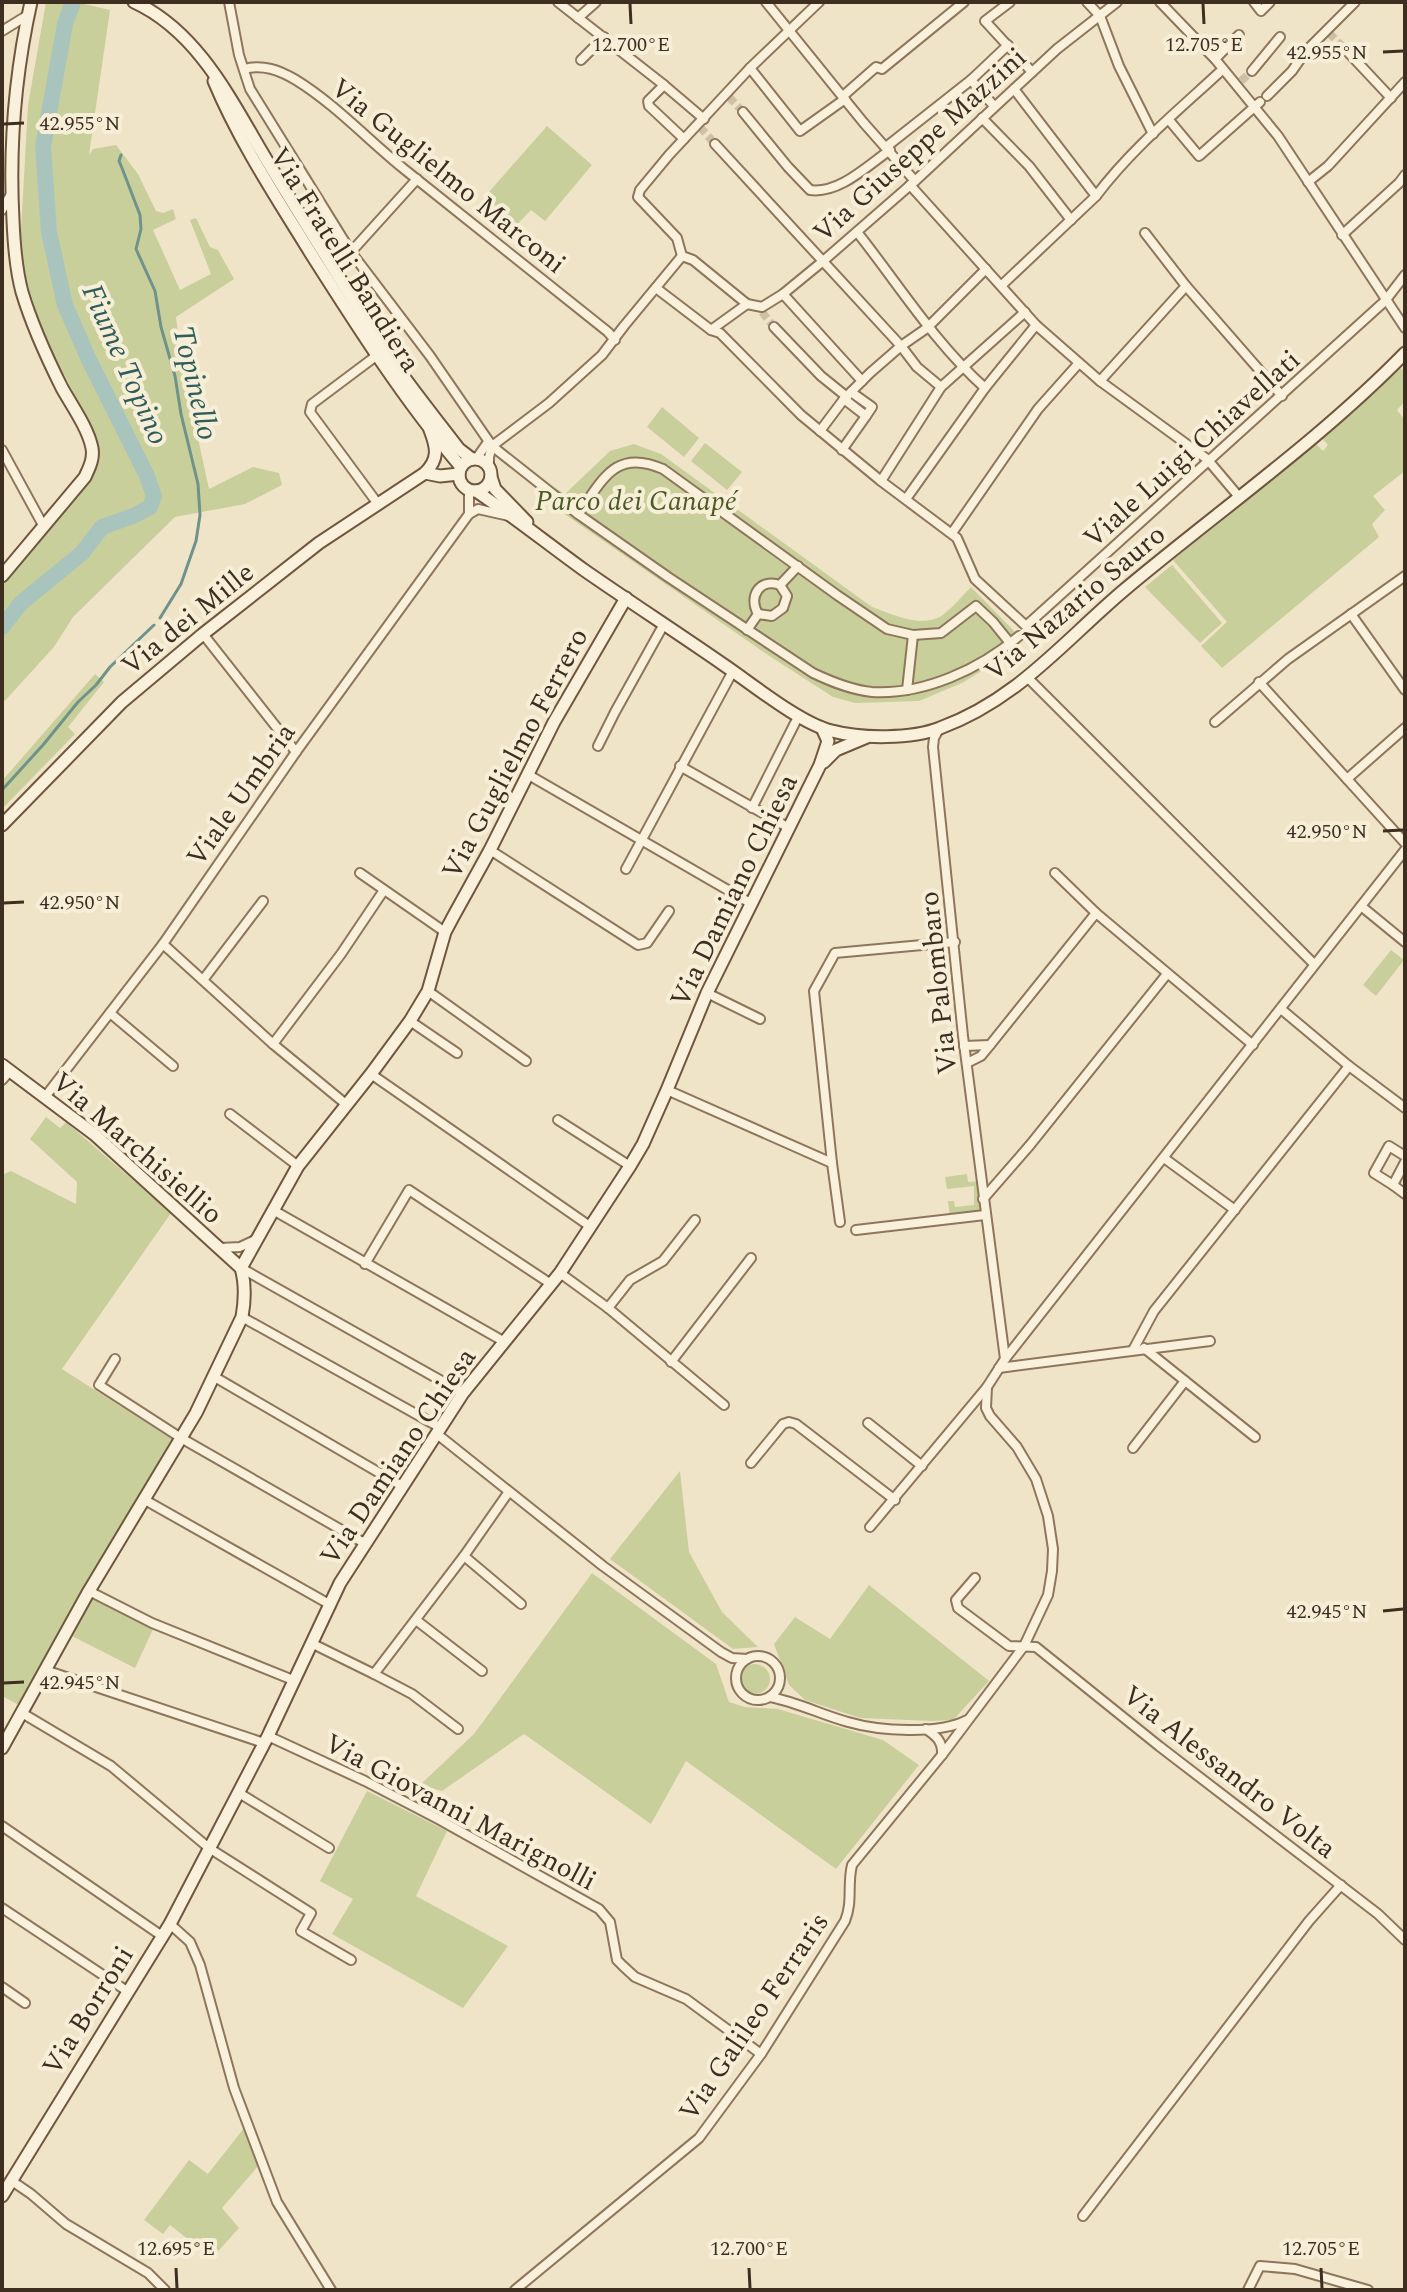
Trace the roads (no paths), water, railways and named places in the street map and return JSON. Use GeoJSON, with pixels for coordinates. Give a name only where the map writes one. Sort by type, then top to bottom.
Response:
{"type":"FeatureCollection","features":[{"type":"Feature","properties":{"kind":"street"},"geometry":{"type":"LineString","coordinates":[[2,576],[85,477],[92,463],[92,448],[86,433],[53,370],[22,292],[14,242],[12,127],[31,2]]}},
{"type":"Feature","properties":{"kind":"street","name":"Via Fratelli Bandiera"},"geometry":{"type":"LineString","coordinates":[[134,2],[171,24],[194,48],[231,97],[270,166],[385,350],[459,449],[474,459]]}},
{"type":"Feature","properties":{"kind":"street"},"geometry":{"type":"LineString","coordinates":[[229,2],[250,89],[351,252],[430,356],[490,444],[551,493],[747,630],[830,682],[870,692],[926,686],[957,674],[1019,636]]}},
{"type":"Feature","properties":{"kind":"street"},"geometry":{"type":"LineString","coordinates":[[558,2],[664,85],[701,124]]}},
{"type":"Feature","properties":{"kind":"street"},"geometry":{"type":"LineString","coordinates":[[578,18],[596,2]]}},
{"type":"Feature","properties":{"kind":"street"},"geometry":{"type":"LineString","coordinates":[[766,2],[888,148],[912,183],[1036,325],[1100,381],[1209,461],[1240,498]]}},
{"type":"Feature","properties":{"kind":"street"},"geometry":{"type":"LineString","coordinates":[[682,256],[677,238],[638,197],[640,190],[684,139],[728,96],[750,68],[819,2]]}},
{"type":"Feature","properties":{"kind":"street"},"geometry":{"type":"LineString","coordinates":[[750,68],[800,131],[876,67],[882,69],[964,2]]}},
{"type":"Feature","properties":{"kind":"street"},"geometry":{"type":"LineString","coordinates":[[1010,2],[985,21],[1032,72]]}},
{"type":"Feature","properties":{"kind":"street"},"geometry":{"type":"LineString","coordinates":[[1087,2],[1100,16],[1119,66],[1153,134]]}},
{"type":"Feature","properties":{"kind":"street","name":"Via Giuseppe Mazzini"},"geometry":{"type":"LineString","coordinates":[[711,330],[783,294],[912,183],[1057,49],[1117,2]]}},
{"type":"Feature","properties":{"kind":"street"},"geometry":{"type":"LineString","coordinates":[[1160,2],[1223,69],[1260,101],[1278,136],[1405,328]]}},
{"type":"Feature","properties":{"kind":"street"},"geometry":{"type":"LineString","coordinates":[[1254,2],[1261,11],[1270,2]]}},
{"type":"Feature","properties":{"kind":"street"},"geometry":{"type":"LineString","coordinates":[[1169,120],[1199,156],[1292,71],[1306,51],[1355,2]]}},
{"type":"Feature","properties":{"kind":"street"},"geometry":{"type":"LineString","coordinates":[[2,31],[28,15]]}},
{"type":"Feature","properties":{"kind":"street"},"geometry":{"type":"LineString","coordinates":[[1215,59],[1239,35]]}},
{"type":"Feature","properties":{"kind":"street"},"geometry":{"type":"LineString","coordinates":[[581,60],[604,37]]}},
{"type":"Feature","properties":{"kind":"street"},"geometry":{"type":"LineString","coordinates":[[1252,71],[1280,37]]}},
{"type":"Feature","properties":{"kind":"street"},"geometry":{"type":"LineString","coordinates":[[743,112],[810,190],[837,187],[971,80],[1008,45]]}},
{"type":"Feature","properties":{"kind":"street"},"geometry":{"type":"LineString","coordinates":[[1346,50],[1391,98]]}},
{"type":"Feature","properties":{"kind":"street","name":"Via Guglielmo Marconi"},"geometry":{"type":"LineString","coordinates":[[244,69],[266,66],[296,80],[615,340]]}},
{"type":"Feature","properties":{"kind":"street","name":"Via Fratelli Bandiera"},"geometry":{"type":"LineString","coordinates":[[207,67],[268,184],[376,356],[460,471]]}},
{"type":"Feature","properties":{"kind":"street"},"geometry":{"type":"LineString","coordinates":[[1002,285],[1096,196],[1137,148],[1223,69]]}},
{"type":"Feature","properties":{"kind":"street"},"geometry":{"type":"LineString","coordinates":[[971,80],[994,106]]}},
{"type":"Feature","properties":{"kind":"street"},"geometry":{"type":"LineString","coordinates":[[1308,182],[1328,166],[1405,82]]}},
{"type":"Feature","properties":{"kind":"street"},"geometry":{"type":"LineString","coordinates":[[664,85],[648,101],[649,106],[684,139]]}},
{"type":"Feature","properties":{"kind":"street"},"geometry":{"type":"LineString","coordinates":[[1014,89],[1096,196]]}},
{"type":"Feature","properties":{"kind":"street"},"geometry":{"type":"LineString","coordinates":[[982,118],[1029,166],[1071,220]]}},
{"type":"Feature","properties":{"kind":"street"},"geometry":{"type":"LineString","coordinates":[[715,144],[917,367],[941,387]]}},
{"type":"Feature","properties":{"kind":"street"},"geometry":{"type":"LineString","coordinates":[[1342,235],[1405,175]]}},
{"type":"Feature","properties":{"kind":"street"},"geometry":{"type":"LineString","coordinates":[[351,252],[417,179]]}},
{"type":"Feature","properties":{"kind":"street"},"geometry":{"type":"LineString","coordinates":[[2,210],[11,194]]}},
{"type":"Feature","properties":{"kind":"street"},"geometry":{"type":"LineString","coordinates":[[857,232],[927,328],[985,388]]}},
{"type":"Feature","properties":{"kind":"street"},"geometry":{"type":"LineString","coordinates":[[1145,233],[1186,286],[1282,396]]}},
{"type":"Feature","properties":{"kind":"street"},"geometry":{"type":"LineString","coordinates":[[425,473],[440,476],[460,471],[490,444],[549,403],[602,355],[682,256]]}},
{"type":"Feature","properties":{"kind":"street"},"geometry":{"type":"LineString","coordinates":[[682,256],[693,260],[755,307]]}},
{"type":"Feature","properties":{"kind":"street"},"geometry":{"type":"LineString","coordinates":[[820,431],[862,381],[901,346],[927,328],[986,269]]}},
{"type":"Feature","properties":{"kind":"street","name":"Viale Luigi Chiavellati"},"geometry":{"type":"LineString","coordinates":[[952,533],[975,579],[1026,626],[1385,301],[1405,275]]}},
{"type":"Feature","properties":{"kind":"street"},"geometry":{"type":"LineString","coordinates":[[1100,381],[1186,286]]}},
{"type":"Feature","properties":{"kind":"street"},"geometry":{"type":"LineString","coordinates":[[656,288],[711,330],[720,333],[793,407],[842,450],[952,533],[1038,409],[1079,363]]}},
{"type":"Feature","properties":{"kind":"street"},"geometry":{"type":"LineString","coordinates":[[783,294],[862,381]]}},
{"type":"Feature","properties":{"kind":"street"},"geometry":{"type":"LineString","coordinates":[[881,481],[941,387],[1025,312]]}},
{"type":"Feature","properties":{"kind":"street"},"geometry":{"type":"LineString","coordinates":[[906,499],[985,388],[1036,325]]}},
{"type":"Feature","properties":{"kind":"street"},"geometry":{"type":"LineString","coordinates":[[774,327],[821,376],[848,396],[866,416],[842,450]]}},
{"type":"Feature","properties":{"kind":"street"},"geometry":{"type":"LineString","coordinates":[[376,356],[312,404],[310,412],[378,504]]}},
{"type":"Feature","properties":{"kind":"street","name":"Via Nazario Sauro"},"geometry":{"type":"LineString","coordinates":[[472,491],[733,671],[822,728],[870,736],[917,734],[939,729],[973,713],[1028,678],[1121,593],[1315,436],[1402,356]]}},
{"type":"Feature","properties":{"kind":"street"},"geometry":{"type":"LineString","coordinates":[[425,473],[436,456],[430,430]]}},
{"type":"Feature","properties":{"kind":"street"},"geometry":{"type":"LineString","coordinates":[[472,491],[488,485],[490,444]]}},
{"type":"Feature","properties":{"kind":"street"},"geometry":{"type":"LineString","coordinates":[[2,450],[44,527]]}},
{"type":"Feature","properties":{"kind":"street"},"geometry":{"type":"LineString","coordinates":[[474,459],[486,463],[490,472]]}},
{"type":"Feature","properties":{"kind":"street"},"geometry":{"type":"LineString","coordinates":[[578,514],[608,473],[630,461],[652,464],[887,629],[913,635],[941,633],[976,606],[1010,643]]}},
{"type":"Feature","properties":{"kind":"street"},"geometry":{"type":"LineString","coordinates":[[460,471],[461,484],[472,491]]}},
{"type":"Feature","properties":{"kind":"street","name":"Via Nazario Sauro"},"geometry":{"type":"LineString","coordinates":[[490,472],[495,489],[540,538]]}},
{"type":"Feature","properties":{"kind":"street","name":"Via dei Mille"},"geometry":{"type":"LineString","coordinates":[[2,825],[122,702],[203,634],[319,543],[425,473]]}},
{"type":"Feature","properties":{"kind":"street"},"geometry":{"type":"LineString","coordinates":[[469,514],[472,491]]}},
{"type":"Feature","properties":{"kind":"street"},"geometry":{"type":"LineString","coordinates":[[469,514],[478,509],[509,516]]}},
{"type":"Feature","properties":{"kind":"street","name":"Viale Umbria"},"geometry":{"type":"LineString","coordinates":[[45,1097],[163,944],[296,752],[469,514]]}},
{"type":"Feature","properties":{"kind":"street"},"geometry":{"type":"LineString","coordinates":[[780,585],[798,566]]}},
{"type":"Feature","properties":{"kind":"street"},"geometry":{"type":"LineString","coordinates":[[1215,722],[1259,682],[1405,576]]}},
{"type":"Feature","properties":{"kind":"street"},"geometry":{"type":"LineString","coordinates":[[768,583],[780,585],[787,596],[783,608],[772,616],[758,614],[753,602],[755,593],[768,583]]}},
{"type":"Feature","properties":{"kind":"street","name":"Via Guglielmo Ferrero"},"geometry":{"type":"LineString","coordinates":[[241,1268],[298,1166],[371,1074],[428,991],[445,932],[554,722],[626,598]]}},
{"type":"Feature","properties":{"kind":"street"},"geometry":{"type":"LineString","coordinates":[[747,630],[758,614]]}},
{"type":"Feature","properties":{"kind":"street"},"geometry":{"type":"LineString","coordinates":[[1351,614],[1405,690]]}},
{"type":"Feature","properties":{"kind":"street"},"geometry":{"type":"LineString","coordinates":[[598,746],[664,624]]}},
{"type":"Feature","properties":{"kind":"street"},"geometry":{"type":"LineString","coordinates":[[203,634],[296,752]]}},
{"type":"Feature","properties":{"kind":"street"},"geometry":{"type":"LineString","coordinates":[[907,690],[913,635]]}},
{"type":"Feature","properties":{"kind":"street"},"geometry":{"type":"LineString","coordinates":[[626,869],[733,671]]}},
{"type":"Feature","properties":{"kind":"street"},"geometry":{"type":"LineString","coordinates":[[1028,678],[1314,964]]}},
{"type":"Feature","properties":{"kind":"street"},"geometry":{"type":"LineString","coordinates":[[1259,682],[1405,843]]}},
{"type":"Feature","properties":{"kind":"street"},"geometry":{"type":"LineString","coordinates":[[752,808],[799,715]]}},
{"type":"Feature","properties":{"kind":"street","name":"Via Damiano Chiesa"},"geometry":{"type":"LineString","coordinates":[[209,1848],[266,1740],[329,1604],[463,1393],[560,1273],[643,1144],[707,993],[820,765],[828,741],[822,728]]}},
{"type":"Feature","properties":{"kind":"street"},"geometry":{"type":"LineString","coordinates":[[1347,779],[1405,728]]}},
{"type":"Feature","properties":{"kind":"street","name":"Via Palombaro"},"geometry":{"type":"LineString","coordinates":[[939,729],[933,747],[964,1046],[1005,1359]]}},
{"type":"Feature","properties":{"kind":"street"},"geometry":{"type":"LineString","coordinates":[[917,734],[933,747]]}},
{"type":"Feature","properties":{"kind":"street","name":"Via Damiano Chiesa"},"geometry":{"type":"LineString","coordinates":[[820,765],[836,750],[870,736]]}},
{"type":"Feature","properties":{"kind":"street"},"geometry":{"type":"LineString","coordinates":[[680,766],[789,828]]}},
{"type":"Feature","properties":{"kind":"street"},"geometry":{"type":"LineString","coordinates":[[527,774],[752,904]]}},
{"type":"Feature","properties":{"kind":"street"},"geometry":{"type":"LineString","coordinates":[[490,850],[638,945],[647,943],[669,911]]}},
{"type":"Feature","properties":{"kind":"street"},"geometry":{"type":"LineString","coordinates":[[870,1527],[987,1387],[1005,1359],[1405,851]]}},
{"type":"Feature","properties":{"kind":"street"},"geometry":{"type":"LineString","coordinates":[[360,873],[445,932]]}},
{"type":"Feature","properties":{"kind":"street"},"geometry":{"type":"LineString","coordinates":[[1055,873],[1096,913],[1253,1045]]}},
{"type":"Feature","properties":{"kind":"street"},"geometry":{"type":"LineString","coordinates":[[273,1044],[341,954],[384,890]]}},
{"type":"Feature","properties":{"kind":"street"},"geometry":{"type":"LineString","coordinates":[[203,980],[263,901]]}},
{"type":"Feature","properties":{"kind":"street"},"geometry":{"type":"LineString","coordinates":[[1361,906],[1405,942]]}},
{"type":"Feature","properties":{"kind":"street"},"geometry":{"type":"LineString","coordinates":[[967,1063],[981,1056],[1096,913]]}},
{"type":"Feature","properties":{"kind":"street"},"geometry":{"type":"LineString","coordinates":[[840,1222],[814,991],[835,953],[955,942]]}},
{"type":"Feature","properties":{"kind":"street"},"geometry":{"type":"LineString","coordinates":[[163,944],[273,1044],[347,1105]]}},
{"type":"Feature","properties":{"kind":"street"},"geometry":{"type":"LineString","coordinates":[[983,1199],[1167,974]]}},
{"type":"Feature","properties":{"kind":"street"},"geometry":{"type":"LineString","coordinates":[[428,991],[526,1061]]}},
{"type":"Feature","properties":{"kind":"street"},"geometry":{"type":"LineString","coordinates":[[707,993],[760,1019]]}},
{"type":"Feature","properties":{"kind":"street"},"geometry":{"type":"LineString","coordinates":[[1281,1009],[1405,1108]]}},
{"type":"Feature","properties":{"kind":"street"},"geometry":{"type":"LineString","coordinates":[[110,1013],[173,1066]]}},
{"type":"Feature","properties":{"kind":"street"},"geometry":{"type":"LineString","coordinates":[[410,1021],[457,1053]]}},
{"type":"Feature","properties":{"kind":"street"},"geometry":{"type":"LineString","coordinates":[[964,1046],[990,1045]]}},
{"type":"Feature","properties":{"kind":"street"},"geometry":{"type":"LineString","coordinates":[[1133,1350],[1154,1311],[1349,1066]]}},
{"type":"Feature","properties":{"kind":"street","name":"Via Marchisiellio"},"geometry":{"type":"LineString","coordinates":[[5,1072],[94,1134],[241,1268]]}},
{"type":"Feature","properties":{"kind":"street"},"geometry":{"type":"LineString","coordinates":[[371,1074],[591,1227]]}},
{"type":"Feature","properties":{"kind":"street"},"geometry":{"type":"LineString","coordinates":[[667,1090],[832,1163]]}},
{"type":"Feature","properties":{"kind":"street"},"geometry":{"type":"LineString","coordinates":[[230,1114],[298,1166]]}},
{"type":"Feature","properties":{"kind":"street"},"geometry":{"type":"LineString","coordinates":[[558,1120],[630,1166]]}},
{"type":"Feature","properties":{"kind":"street"},"geometry":{"type":"LineString","coordinates":[[1393,1185],[1405,1159],[1389,1146],[1374,1173],[1405,1194]]}},
{"type":"Feature","properties":{"kind":"street"},"geometry":{"type":"LineString","coordinates":[[1164,1158],[1235,1210]]}},
{"type":"Feature","properties":{"kind":"street"},"geometry":{"type":"LineString","coordinates":[[365,1264],[409,1190],[551,1284]]}},
{"type":"Feature","properties":{"kind":"street"},"geometry":{"type":"LineString","coordinates":[[273,1210],[503,1341]]}},
{"type":"Feature","properties":{"kind":"street"},"geometry":{"type":"LineString","coordinates":[[856,1230],[985,1215]]}},
{"type":"Feature","properties":{"kind":"street"},"geometry":{"type":"LineString","coordinates":[[608,1308],[630,1280],[663,1261],[695,1220]]}},
{"type":"Feature","properties":{"kind":"street"},"geometry":{"type":"LineString","coordinates":[[220,1248],[240,1247],[256,1240]]}},
{"type":"Feature","properties":{"kind":"street"},"geometry":{"type":"LineString","coordinates":[[671,1362],[751,1258]]}},
{"type":"Feature","properties":{"kind":"street"},"geometry":{"type":"LineString","coordinates":[[2,1748],[89,1591],[181,1438],[213,1376],[242,1317],[245,1301],[241,1268]]}},
{"type":"Feature","properties":{"kind":"street"},"geometry":{"type":"LineString","coordinates":[[241,1268],[463,1393]]}},
{"type":"Feature","properties":{"kind":"street"},"geometry":{"type":"LineString","coordinates":[[560,1273],[608,1308],[724,1405]]}},
{"type":"Feature","properties":{"kind":"street"},"geometry":{"type":"LineString","coordinates":[[242,1317],[439,1431],[508,1493],[721,1652],[732,1658],[761,1656],[773,1662],[784,1693],[799,1705]]}},
{"type":"Feature","properties":{"kind":"street"},"geometry":{"type":"LineString","coordinates":[[999,1368],[1210,1341]]}},
{"type":"Feature","properties":{"kind":"street"},"geometry":{"type":"LineString","coordinates":[[1144,1348],[1255,1437]]}},
{"type":"Feature","properties":{"kind":"street"},"geometry":{"type":"LineString","coordinates":[[115,1359],[99,1385],[181,1438],[366,1544]]}},
{"type":"Feature","properties":{"kind":"street"},"geometry":{"type":"LineString","coordinates":[[213,1376],[402,1486]]}},
{"type":"Feature","properties":{"kind":"street"},"geometry":{"type":"LineString","coordinates":[[1133,1448],[1185,1381]]}},
{"type":"Feature","properties":{"kind":"street"},"geometry":{"type":"LineString","coordinates":[[987,1387],[985,1402],[990,1416],[1017,1447],[1036,1479],[1048,1516],[1053,1549],[1048,1595],[1024,1646]]}},
{"type":"Feature","properties":{"kind":"street"},"geometry":{"type":"LineString","coordinates":[[751,1463],[783,1424],[789,1422],[796,1424],[895,1500]]}},
{"type":"Feature","properties":{"kind":"street"},"geometry":{"type":"LineString","coordinates":[[868,1423],[922,1466]]}},
{"type":"Feature","properties":{"kind":"street"},"geometry":{"type":"LineString","coordinates":[[374,1674],[508,1493]]}},
{"type":"Feature","properties":{"kind":"street"},"geometry":{"type":"LineString","coordinates":[[145,1500],[329,1604]]}},
{"type":"Feature","properties":{"kind":"street"},"geometry":{"type":"LineString","coordinates":[[464,1556],[521,1604]]}},
{"type":"Feature","properties":{"kind":"street","name":"Via Alessandro Volta"},"geometry":{"type":"LineString","coordinates":[[975,1578],[956,1600],[958,1608],[1009,1646],[1036,1647],[1378,1914],[1405,1940]]}},
{"type":"Feature","properties":{"kind":"street"},"geometry":{"type":"LineString","coordinates":[[89,1591],[152,1623],[293,1680]]}},
{"type":"Feature","properties":{"kind":"street"},"geometry":{"type":"LineString","coordinates":[[416,1620],[482,1671]]}},
{"type":"Feature","properties":{"kind":"street"},"geometry":{"type":"LineString","coordinates":[[311,1643],[412,1694],[458,1729]]}},
{"type":"Feature","properties":{"kind":"street","name":"Via Galileo Ferraris"},"geometry":{"type":"LineString","coordinates":[[515,2290],[699,2138],[761,2054],[845,1921],[850,1907],[852,1865],[953,1741],[1024,1646]]}},
{"type":"Feature","properties":{"kind":"street"},"geometry":{"type":"LineString","coordinates":[[721,1652],[740,1691],[750,1699],[770,1697],[780,1682]]}},
{"type":"Feature","properties":{"kind":"street"},"geometry":{"type":"LineString","coordinates":[[736,1678],[738,1667],[747,1659]]}},
{"type":"Feature","properties":{"kind":"street","name":"Via Giovanni Marignolli"},"geometry":{"type":"LineString","coordinates":[[45,1670],[266,1740],[365,1781],[440,1820],[599,1909],[610,1922],[617,1960],[635,1977],[686,1999],[761,2054]]}},
{"type":"Feature","properties":{"kind":"street"},"geometry":{"type":"LineString","coordinates":[[770,1697],[850,1723],[884,1728],[944,1728],[971,1718]]}},
{"type":"Feature","properties":{"kind":"street"},"geometry":{"type":"LineString","coordinates":[[22,1713],[111,1766],[209,1848],[311,1913],[301,1931],[351,1960]]}},
{"type":"Feature","properties":{"kind":"street"},"geometry":{"type":"LineString","coordinates":[[944,1728],[953,1741]]}},
{"type":"Feature","properties":{"kind":"street"},"geometry":{"type":"LineString","coordinates":[[926,1729],[940,1740],[942,1755]]}},
{"type":"Feature","properties":{"kind":"street"},"geometry":{"type":"LineString","coordinates":[[940,1740],[953,1741]]}},
{"type":"Feature","properties":{"kind":"street"},"geometry":{"type":"LineString","coordinates":[[239,1793],[329,1848]]}},
{"type":"Feature","properties":{"kind":"street"},"geometry":{"type":"LineString","coordinates":[[2,1826],[162,1936]]}},
{"type":"Feature","properties":{"kind":"street","name":"Via Borroni"},"geometry":{"type":"LineString","coordinates":[[2,2196],[170,1924],[209,1848]]}},
{"type":"Feature","properties":{"kind":"street"},"geometry":{"type":"LineString","coordinates":[[1083,2216],[1309,1921],[1341,1885]]}},
{"type":"Feature","properties":{"kind":"street"},"geometry":{"type":"LineString","coordinates":[[2,1908],[127,1991]]}},
{"type":"Feature","properties":{"kind":"street"},"geometry":{"type":"LineString","coordinates":[[170,1924],[190,1942],[200,1965],[234,2088],[277,2202],[331,2290]]}},
{"type":"Feature","properties":{"kind":"street"},"geometry":{"type":"LineString","coordinates":[[2,1987],[25,2003]]}},
{"type":"Feature","properties":{"kind":"street"},"geometry":{"type":"LineString","coordinates":[[12,2181],[66,2224],[148,2273],[165,2290]]}},
{"type":"Feature","properties":{"kind":"street"},"geometry":{"type":"LineString","coordinates":[[1248,2290],[1260,2266],[1295,2269],[1368,2290]]}},
{"type":"Feature","properties":{"kind":"waterway","name":"Fiume Topino"},"geometry":{"type":"LineString","coordinates":[[2,627],[21,603],[82,553],[102,527],[150,507],[154,496],[65,305],[49,232],[43,147],[65,24],[73,2]]}},
{"type":"Feature","properties":{"kind":"waterway","name":"Topinello"},"geometry":{"type":"LineString","coordinates":[[121,155],[119,161],[140,215],[141,229],[136,249],[155,291],[198,484],[200,515],[196,541],[181,584],[160,618]]}},
{"type":"Feature","properties":{"kind":"waterway","name":"Topinello"},"geometry":{"type":"LineString","coordinates":[[2,790],[110,667],[154,625]]}},
{"type":"Feature","properties":{"kind":"tunnel"},"geometry":{"type":"LineString","coordinates":[[1329,33],[1346,50]]}},
{"type":"Feature","properties":{"kind":"tunnel"},"geometry":{"type":"LineString","coordinates":[[1241,81],[1252,71]]}},
{"type":"Feature","properties":{"kind":"tunnel"},"geometry":{"type":"LineString","coordinates":[[729,97],[743,112]]}},
{"type":"Feature","properties":{"kind":"tunnel"},"geometry":{"type":"LineString","coordinates":[[700,127],[715,144]]}},
{"type":"Feature","properties":{"kind":"tunnel"},"geometry":{"type":"LineString","coordinates":[[762,312],[774,327]]}},
{"type":"Feature","properties":{"kind":"park label","name":"Parco dei Canapé"},"geometry":{"type":"Point","coordinates":[636,500]}}]}
